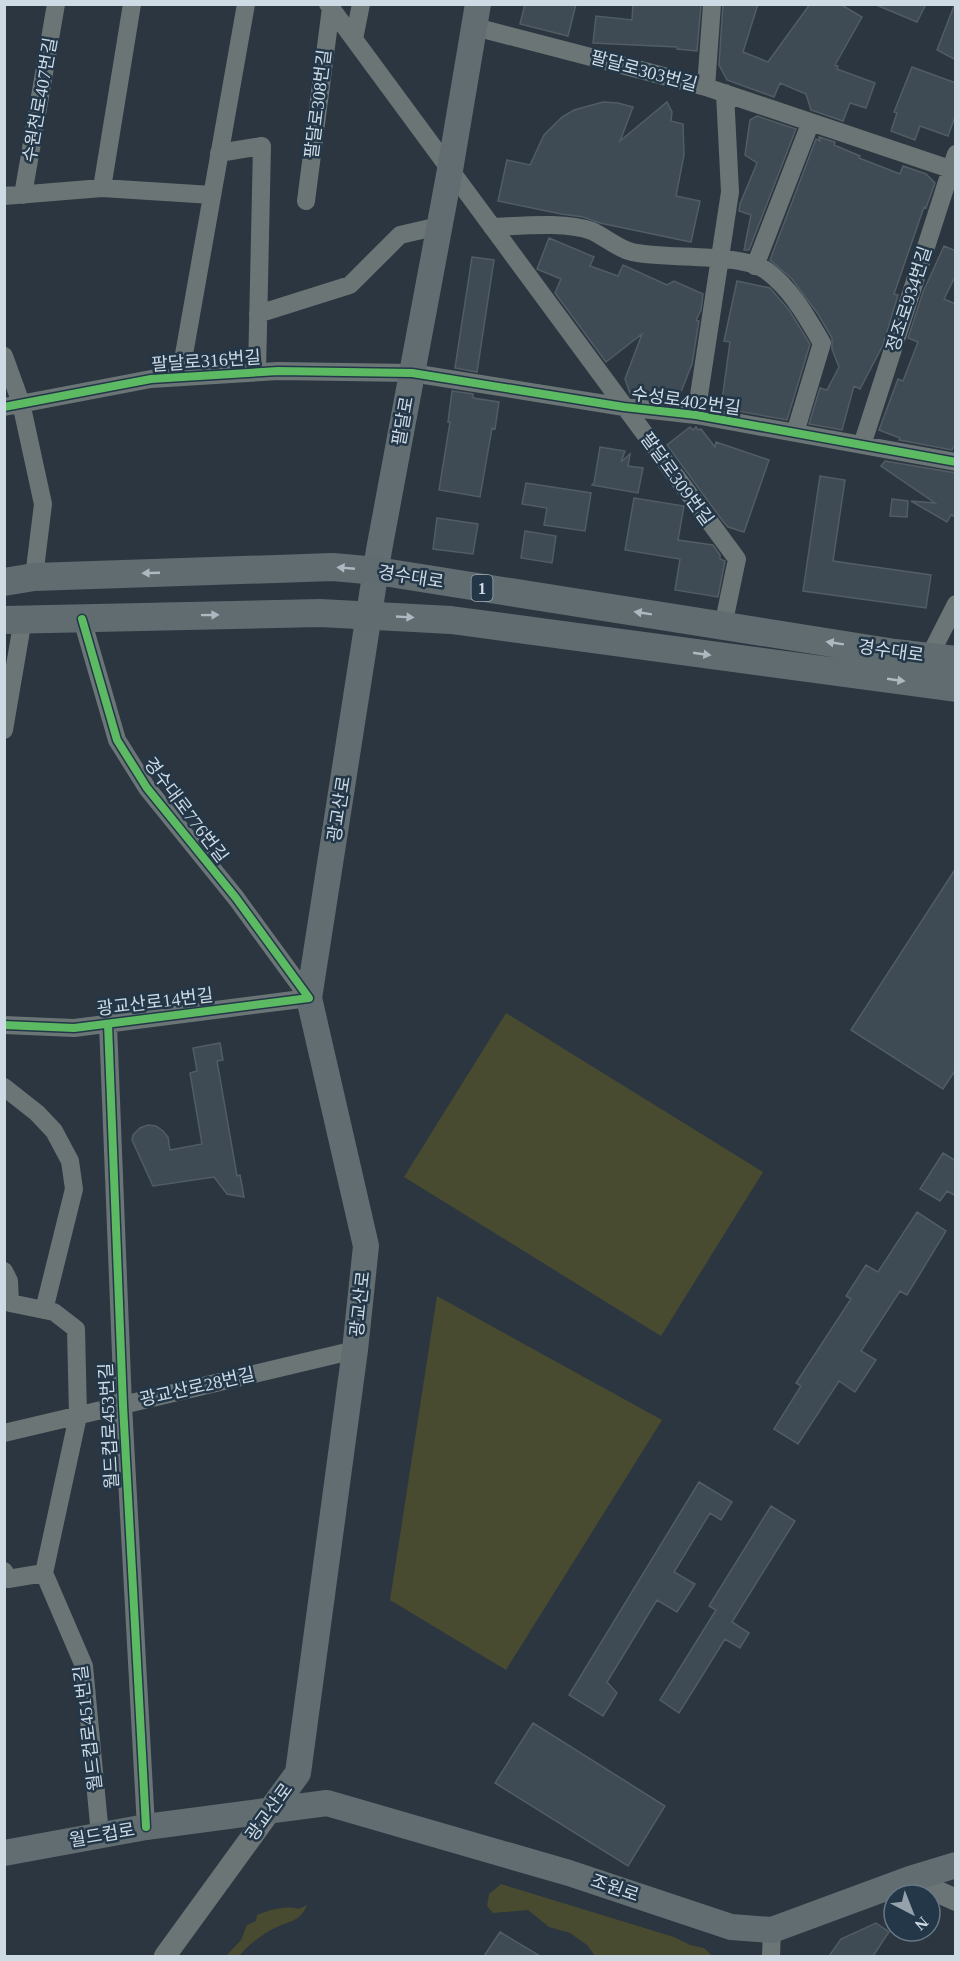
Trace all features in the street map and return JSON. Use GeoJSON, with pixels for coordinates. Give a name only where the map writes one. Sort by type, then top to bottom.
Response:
{"type":"FeatureCollection","features":[{"type":"Feature","properties":{"kind":"main road","name":"팔달로"},"geometry":{"type":"LineString","coordinates":[[369,615],[476,16]]}},
{"type":"Feature","properties":{"kind":"main road","name":"경수대로"},"geometry":{"type":"LineString","coordinates":[[4,582],[34,577],[333,567],[377,571],[942,658]]}},
{"type":"Feature","properties":{"kind":"main road","name":"경수대로"},"geometry":{"type":"LineString","coordinates":[[14,619],[320,613],[451,620],[956,688]]}},
{"type":"Feature","properties":{"kind":"main road","name":"광교산로"},"geometry":{"type":"LineString","coordinates":[[271,1810],[298,1773],[355,1350],[366,1246],[309,998],[369,615]]}},
{"type":"Feature","properties":{"kind":"main road","name":"조원로"},"geometry":{"type":"LineString","coordinates":[[271,1810],[327,1803],[569,1872],[731,1928],[772,1930],[910,1879],[956,1865]]}},
{"type":"Feature","properties":{"kind":"main road","name":"월드컵로"},"geometry":{"type":"LineString","coordinates":[[4,1854],[146,1827],[271,1810]]}},
{"type":"Feature","properties":{"kind":"street","name":"수원천로407번길"},"geometry":{"type":"LineString","coordinates":[[23,195],[57,4]]}},
{"type":"Feature","properties":{"kind":"street"},"geometry":{"type":"LineString","coordinates":[[102,188],[132,4]]}},
{"type":"Feature","properties":{"kind":"street"},"geometry":{"type":"LineString","coordinates":[[4,196],[102,188],[212,195],[246,4]]}},
{"type":"Feature","properties":{"kind":"street","name":"팔달로308번길"},"geometry":{"type":"LineString","coordinates":[[354,39],[361,4]]}},
{"type":"Feature","properties":{"kind":"street"},"geometry":{"type":"LineString","coordinates":[[705,87],[712,4]]}},
{"type":"Feature","properties":{"kind":"street","name":"팔달로308번길"},"geometry":{"type":"LineString","coordinates":[[329,6],[450,170]]}},
{"type":"Feature","properties":{"kind":"street","name":"팔달로308번길"},"geometry":{"type":"LineString","coordinates":[[306,201],[329,6]]}},
{"type":"Feature","properties":{"kind":"street","name":"팔달로303번길"},"geometry":{"type":"LineString","coordinates":[[476,16],[725,93],[810,124],[954,165]]}},
{"type":"Feature","properties":{"kind":"street","name":"수성로402번길"},"geometry":{"type":"LineString","coordinates":[[696,416],[730,192],[725,93]]}},
{"type":"Feature","properties":{"kind":"street"},"geometry":{"type":"LineString","coordinates":[[755,266],[810,124]]}},
{"type":"Feature","properties":{"kind":"street","name":"팔달로316번길"},"geometry":{"type":"LineString","coordinates":[[219,153],[262,146],[257,372]]}},
{"type":"Feature","properties":{"kind":"street","name":"정조로934번길"},"geometry":{"type":"LineString","coordinates":[[862,445],[954,165]]}},
{"type":"Feature","properties":{"kind":"street","name":"팔달로309번길"},"geometry":{"type":"LineString","coordinates":[[450,170],[737,559],[723,626]]}},
{"type":"Feature","properties":{"kind":"street","name":"팔달로316번길"},"geometry":{"type":"LineString","coordinates":[[180,377],[212,195]]}},
{"type":"Feature","properties":{"kind":"street"},"geometry":{"type":"LineString","coordinates":[[492,227],[550,225],[590,231],[630,252],[669,257],[735,260],[765,270],[796,299],[822,343],[795,433]]}},
{"type":"Feature","properties":{"kind":"street"},"geometry":{"type":"LineString","coordinates":[[258,314],[351,285],[400,235],[439,226]]}},
{"type":"Feature","properties":{"kind":"street"},"geometry":{"type":"LineString","coordinates":[[4,356],[13,405],[43,504],[34,577]]}},
{"type":"Feature","properties":{"kind":"street","name":"팔달로316번길"},"geometry":{"type":"LineString","coordinates":[[13,405],[151,379],[257,372],[412,374]]}},
{"type":"Feature","properties":{"kind":"street","name":"수성로402번길"},"geometry":{"type":"LineString","coordinates":[[412,374],[696,416],[956,462]]}},
{"type":"Feature","properties":{"kind":"street"},"geometry":{"type":"LineString","coordinates":[[942,658],[956,604]]}},
{"type":"Feature","properties":{"kind":"street"},"geometry":{"type":"LineString","coordinates":[[4,730],[14,619]]}},
{"type":"Feature","properties":{"kind":"street","name":"경수대로776번길"},"geometry":{"type":"LineString","coordinates":[[82,619],[117,740],[147,788],[236,898],[309,998]]}},
{"type":"Feature","properties":{"kind":"street","name":"광교산로14번길"},"geometry":{"type":"LineString","coordinates":[[4,1025],[74,1028],[309,998]]}},
{"type":"Feature","properties":{"kind":"street","name":"월드컵로453번길"},"geometry":{"type":"LineString","coordinates":[[108,1024],[123,1405],[146,1827]]}},
{"type":"Feature","properties":{"kind":"street"},"geometry":{"type":"LineString","coordinates":[[4,1087],[37,1113],[54,1131],[70,1161],[74,1189],[45,1310]]}},
{"type":"Feature","properties":{"kind":"street"},"geometry":{"type":"LineString","coordinates":[[4,1271],[9,1281],[10,1303],[54,1312],[76,1329],[78,1416],[44,1573],[8,1579],[4,1570]]}},
{"type":"Feature","properties":{"kind":"street","name":"광교산로28번길"},"geometry":{"type":"LineString","coordinates":[[4,1433],[355,1350]]}},
{"type":"Feature","properties":{"kind":"street","name":"월드컵로451번길"},"geometry":{"type":"LineString","coordinates":[[44,1573],[84,1666],[100,1835]]}},
{"type":"Feature","properties":{"kind":"street","name":"광교산로"},"geometry":{"type":"LineString","coordinates":[[165,1956],[271,1810]]}},
{"type":"Feature","properties":{"kind":"street"},"geometry":{"type":"LineString","coordinates":[[910,1879],[956,1900]]}},
{"type":"Feature","properties":{"kind":"street"},"geometry":{"type":"LineString","coordinates":[[771,1956],[772,1930]]}},
{"type":"Feature","properties":{"kind":"green space"},"geometry":{"type":"Polygon","coordinates":[[[506,1013],[763,1172],[661,1336],[404,1177],[506,1013]]]}},
{"type":"Feature","properties":{"kind":"green space"},"geometry":{"type":"Polygon","coordinates":[[[437,1296],[662,1420],[506,1670],[390,1600],[437,1296]]]}},
{"type":"Feature","properties":{"kind":"green space"},"geometry":{"type":"Polygon","coordinates":[[[501,1884],[674,1937],[690,1945],[704,1948],[712,1956],[595,1956],[587,1945],[570,1933],[549,1927],[528,1910],[493,1913],[487,1906],[489,1894],[501,1884]]]}},
{"type":"Feature","properties":{"kind":"green space"},"geometry":{"type":"Polygon","coordinates":[[[307,1905],[298,1917],[267,1933],[239,1956],[226,1956],[241,1940],[247,1925],[256,1921],[257,1915],[283,1908],[299,1909],[307,1905]]]}},
{"type":"Feature","properties":{"kind":"building"},"geometry":{"type":"Polygon","coordinates":[[[525,4],[576,4],[568,36],[520,24],[525,4]]]}},
{"type":"Feature","properties":{"kind":"building"},"geometry":{"type":"Polygon","coordinates":[[[633,4],[701,4],[697,51],[677,49],[677,47],[593,43],[596,16],[632,20],[633,4]]]}},
{"type":"Feature","properties":{"kind":"building"},"geometry":{"type":"Polygon","coordinates":[[[723,4],[758,4],[743,52],[768,62],[810,4],[840,4],[862,17],[835,65],[838,66],[837,69],[875,83],[866,108],[850,103],[843,121],[811,110],[806,94],[780,83],[774,97],[727,80],[719,65],[723,4]]]}},
{"type":"Feature","properties":{"kind":"building"},"geometry":{"type":"Polygon","coordinates":[[[874,4],[926,4],[917,22],[874,4]]]}},
{"type":"Feature","properties":{"kind":"building"},"geometry":{"type":"Polygon","coordinates":[[[954,6],[956,6],[956,60],[937,50],[954,6]]]}},
{"type":"Feature","properties":{"kind":"building"},"geometry":{"type":"Polygon","coordinates":[[[912,67],[956,83],[956,114],[948,136],[920,126],[915,140],[891,131],[897,113],[894,112],[912,67]]]}},
{"type":"Feature","properties":{"kind":"building"},"geometry":{"type":"Polygon","coordinates":[[[603,102],[633,107],[620,141],[667,102],[672,112],[671,121],[683,124],[684,155],[676,196],[700,201],[691,242],[600,223],[583,217],[498,201],[507,160],[530,165],[544,135],[562,117],[574,110],[603,102]]]}},
{"type":"Feature","properties":{"kind":"building"},"geometry":{"type":"Polygon","coordinates":[[[757,116],[796,129],[749,250],[744,250],[751,215],[739,211],[757,163],[745,155],[750,120],[757,116]]]}},
{"type":"Feature","properties":{"kind":"building"},"geometry":{"type":"Polygon","coordinates":[[[819,137],[835,142],[834,145],[860,156],[859,158],[900,174],[903,166],[926,174],[935,183],[926,208],[924,207],[894,294],[898,295],[883,345],[860,389],[854,386],[842,430],[809,424],[820,388],[827,390],[839,367],[832,349],[832,338],[818,314],[792,279],[770,260],[816,139],[820,141],[819,137]]]}},
{"type":"Feature","properties":{"kind":"building"},"geometry":{"type":"Polygon","coordinates":[[[549,238],[594,257],[590,266],[618,276],[623,265],[667,285],[674,281],[703,294],[701,310],[696,320],[699,321],[692,364],[677,402],[647,395],[646,398],[631,396],[625,379],[642,334],[606,362],[555,293],[561,279],[537,269],[549,238]]]}},
{"type":"Feature","properties":{"kind":"building"},"geometry":{"type":"Polygon","coordinates":[[[944,246],[956,251],[956,275],[944,299],[956,304],[956,443],[952,450],[899,440],[900,438],[879,430],[898,379],[903,381],[918,342],[908,338],[923,292],[944,246]]]}},
{"type":"Feature","properties":{"kind":"building"},"geometry":{"type":"Polygon","coordinates":[[[472,257],[494,260],[477,372],[455,368],[472,257]]]}},
{"type":"Feature","properties":{"kind":"building"},"geometry":{"type":"Polygon","coordinates":[[[737,281],[770,288],[789,310],[810,344],[787,420],[721,408],[730,342],[724,341],[737,281]]]}},
{"type":"Feature","properties":{"kind":"building"},"geometry":{"type":"Polygon","coordinates":[[[452,391],[473,394],[473,398],[499,402],[480,497],[439,490],[450,422],[448,422],[452,391]]]}},
{"type":"Feature","properties":{"kind":"building"},"geometry":{"type":"Polygon","coordinates":[[[690,427],[693,430],[696,427],[698,430],[701,429],[715,447],[716,442],[769,460],[744,532],[728,527],[667,445],[690,427]]]}},
{"type":"Feature","properties":{"kind":"building"},"geometry":{"type":"Polygon","coordinates":[[[600,447],[625,451],[621,462],[630,454],[628,466],[643,468],[638,493],[592,485],[600,447]]]}},
{"type":"Feature","properties":{"kind":"building"},"geometry":{"type":"Polygon","coordinates":[[[885,461],[956,473],[956,517],[951,515],[947,522],[911,501],[935,503],[881,466],[885,461]]]}},
{"type":"Feature","properties":{"kind":"building"},"geometry":{"type":"Polygon","coordinates":[[[820,476],[845,480],[833,561],[931,575],[926,608],[803,591],[820,476]]]}},
{"type":"Feature","properties":{"kind":"building"},"geometry":{"type":"Polygon","coordinates":[[[526,483],[591,493],[585,531],[544,525],[547,508],[522,504],[526,483]]]}},
{"type":"Feature","properties":{"kind":"building"},"geometry":{"type":"Polygon","coordinates":[[[634,498],[684,506],[678,540],[713,545],[720,559],[725,561],[718,597],[675,590],[680,559],[625,550],[634,498]]]}},
{"type":"Feature","properties":{"kind":"building"},"geometry":{"type":"Polygon","coordinates":[[[892,499],[908,501],[907,517],[890,516],[892,499]]]}},
{"type":"Feature","properties":{"kind":"building"},"geometry":{"type":"Polygon","coordinates":[[[437,518],[478,524],[473,554],[433,549],[437,518]]]}},
{"type":"Feature","properties":{"kind":"building"},"geometry":{"type":"Polygon","coordinates":[[[525,531],[556,536],[552,563],[521,558],[525,531]]]}},
{"type":"Feature","properties":{"kind":"building"},"geometry":{"type":"Polygon","coordinates":[[[956,868],[956,1069],[943,1089],[851,1030],[956,868]]]}},
{"type":"Feature","properties":{"kind":"building"},"geometry":{"type":"Polygon","coordinates":[[[220,1043],[223,1060],[217,1061],[237,1176],[240,1175],[244,1197],[227,1194],[214,1177],[153,1186],[132,1140],[133,1135],[140,1128],[148,1125],[156,1126],[168,1137],[170,1150],[202,1144],[190,1073],[197,1071],[193,1048],[220,1043]]]}},
{"type":"Feature","properties":{"kind":"building"},"geometry":{"type":"Polygon","coordinates":[[[943,1153],[956,1161],[956,1196],[947,1191],[940,1201],[920,1189],[943,1153]]]}},
{"type":"Feature","properties":{"kind":"building"},"geometry":{"type":"Polygon","coordinates":[[[917,1212],[946,1231],[907,1295],[900,1291],[861,1351],[876,1360],[855,1392],[839,1381],[798,1444],[774,1429],[801,1386],[796,1383],[851,1299],[846,1296],[866,1265],[878,1272],[917,1212]]]}},
{"type":"Feature","properties":{"kind":"building"},"geometry":{"type":"Polygon","coordinates":[[[699,1482],[732,1502],[721,1520],[710,1513],[674,1572],[695,1584],[677,1612],[657,1600],[607,1682],[617,1693],[603,1716],[569,1695],[699,1482]]]}},
{"type":"Feature","properties":{"kind":"building"},"geometry":{"type":"Polygon","coordinates":[[[771,1506],[795,1521],[732,1622],[749,1633],[740,1648],[725,1639],[679,1713],[660,1700],[716,1610],[709,1606],[771,1506]]]}},
{"type":"Feature","properties":{"kind":"building"},"geometry":{"type":"Polygon","coordinates":[[[533,1723],[665,1806],[628,1866],[495,1783],[533,1723]]]}},
{"type":"Feature","properties":{"kind":"building"},"geometry":{"type":"Polygon","coordinates":[[[876,1923],[882,1927],[882,1942],[873,1956],[829,1956],[841,1939],[876,1923]]]}},
{"type":"Feature","properties":{"kind":"building"},"geometry":{"type":"Polygon","coordinates":[[[500,1932],[540,1956],[484,1956],[500,1932]]]}},
{"type":"Feature","properties":{"kind":"cycle path"},"geometry":{"type":"LineString","coordinates":[[4,407],[151,379],[278,371],[412,373],[624,407],[696,415],[956,462]]}},
{"type":"Feature","properties":{"kind":"cycle path"},"geometry":{"type":"LineString","coordinates":[[4,1025],[74,1028],[309,998],[236,898],[147,788],[117,740],[82,619]]}},
{"type":"Feature","properties":{"kind":"cycle path"},"geometry":{"type":"LineString","coordinates":[[108,1024],[123,1405],[146,1827]]}}]}
